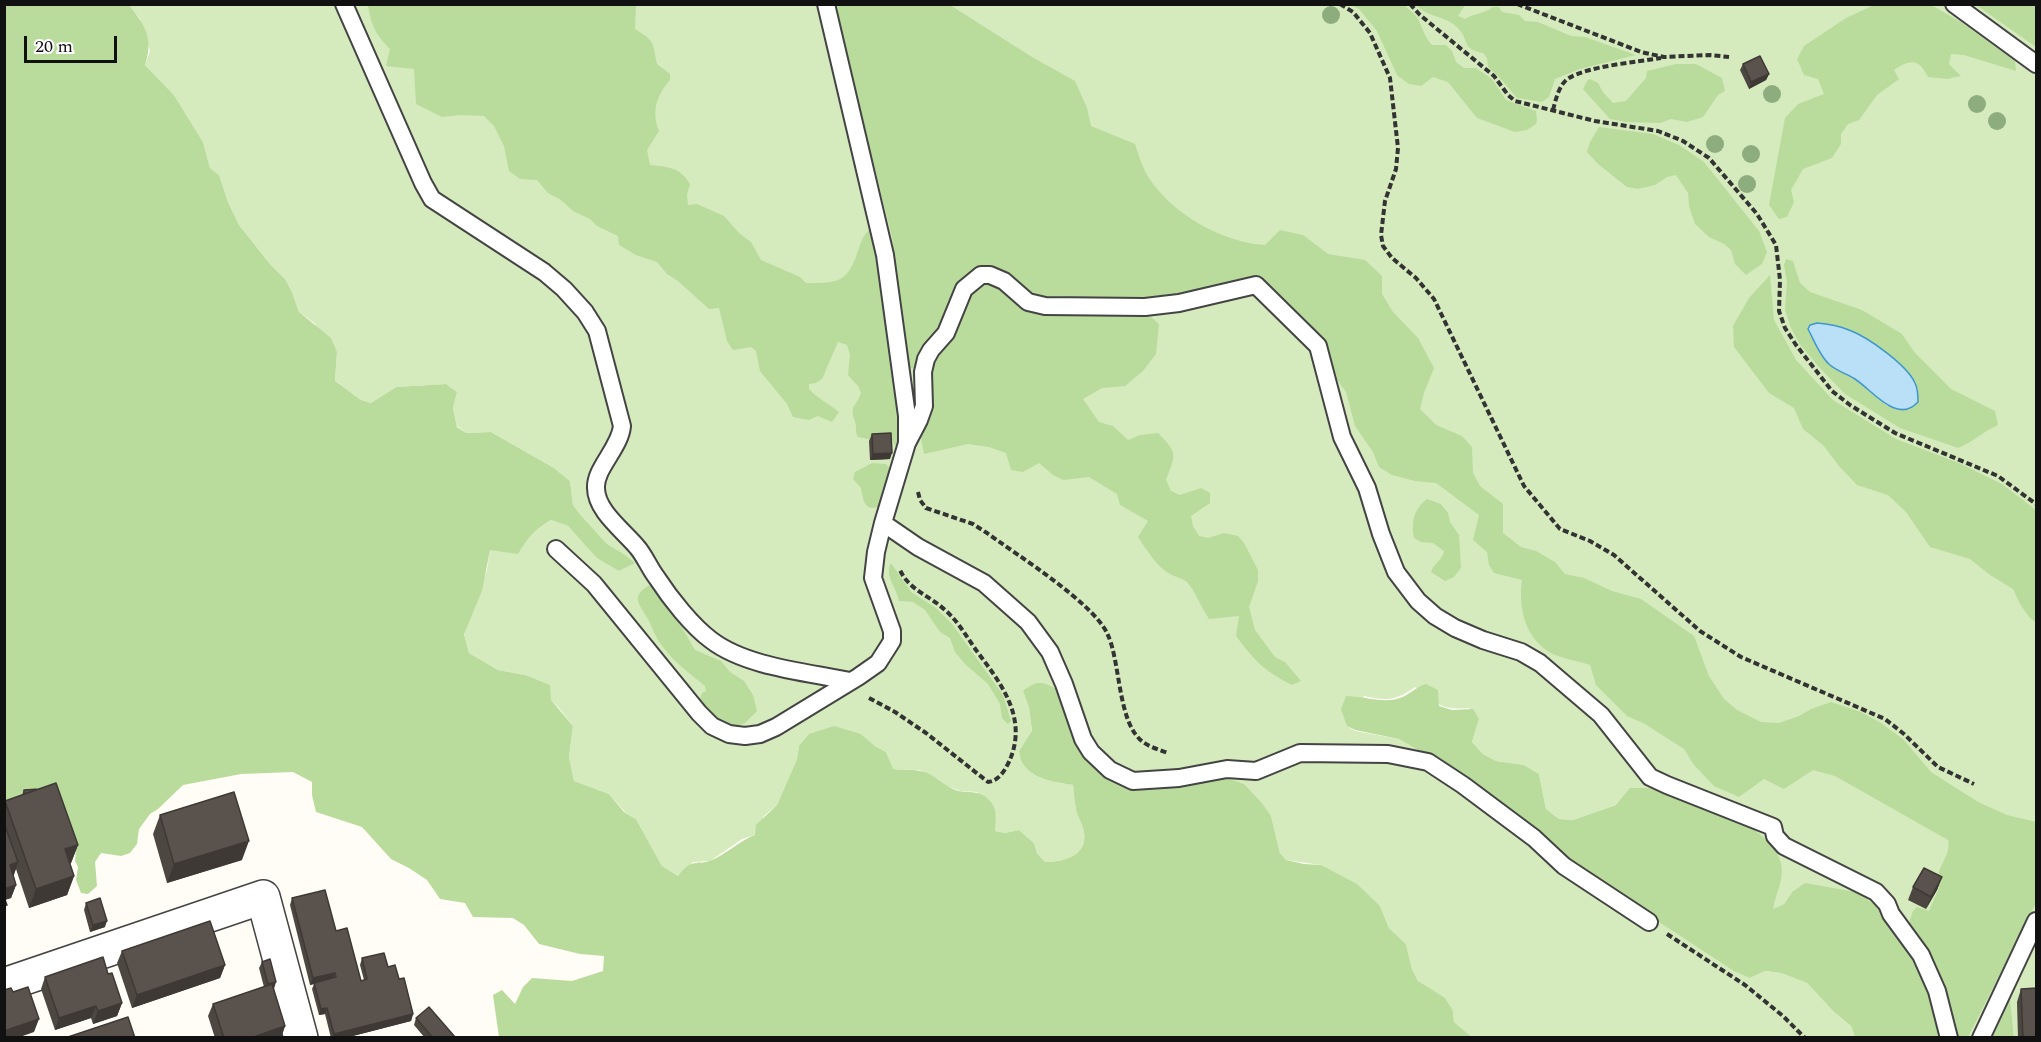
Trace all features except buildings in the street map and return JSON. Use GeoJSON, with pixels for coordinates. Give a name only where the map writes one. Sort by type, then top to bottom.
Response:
{"type":"FeatureCollection","features":[{"type":"Feature","properties":{"kind":"street"},"geometry":{"type":"LineString","coordinates":[[4,985],[263,897],[301,1038]]}},
{"type":"Feature","properties":{"kind":"lane"},"geometry":{"type":"LineString","coordinates":[[344,4],[432,199],[544,272],[585,312],[597,331],[622,426],[621,436],[595,486],[597,496],[611,520],[637,547],[657,578],[710,640],[747,659],[848,683]]}},
{"type":"Feature","properties":{"kind":"lane"},"geometry":{"type":"LineString","coordinates":[[826,4],[885,255],[907,416],[907,442]]}},
{"type":"Feature","properties":{"kind":"lane"},"geometry":{"type":"LineString","coordinates":[[1954,4],[2037,64]]}},
{"type":"Feature","properties":{"kind":"lane"},"geometry":{"type":"LineString","coordinates":[[556,549],[594,584],[712,726],[729,734],[745,736],[759,734],[776,727],[878,663],[892,641],[892,631],[873,578],[876,552],[907,442],[924,406],[923,372],[926,360],[931,350],[946,333],[964,289],[981,275],[990,275],[1004,281],[1028,302],[1045,306],[1145,307],[1179,303],[1256,285],[1318,346],[1342,437],[1367,488],[1396,572],[1418,601],[1435,616],[1455,628],[1521,652],[1540,663],[1601,716],[1650,777],[1667,786],[1773,827],[1775,836],[1784,846],[1876,892],[1887,904],[1891,914],[1921,955],[1937,991],[1949,1038]]}},
{"type":"Feature","properties":{"kind":"lane"},"geometry":{"type":"LineString","coordinates":[[884,524],[918,547],[984,583],[1028,622],[1050,652],[1083,739],[1091,752],[1110,770],[1133,781],[1179,778],[1227,769],[1256,771],[1300,753],[1388,754],[1428,762],[1534,838],[1564,866],[1649,922]]}},
{"type":"Feature","properties":{"kind":"lane"},"geometry":{"type":"LineString","coordinates":[[1981,1038],[2037,921]]}},
{"type":"Feature","properties":{"kind":"path"},"geometry":{"type":"LineString","coordinates":[[1340,4],[1353,12],[1370,33],[1390,78],[1398,148],[1396,169],[1385,201],[1381,235],[1383,246],[1392,258],[1416,278],[1434,299],[1524,486],[1542,510],[1560,529],[1590,541],[1614,555],[1700,631],[1741,657],[1885,718],[1938,767],[1974,784]]}},
{"type":"Feature","properties":{"kind":"path"},"geometry":{"type":"LineString","coordinates":[[1410,4],[1420,15],[1494,76],[1508,95],[1515,100],[1595,121],[1658,131],[1683,141],[1709,158],[1757,214],[1776,245],[1780,280],[1779,311],[1785,328],[1832,391],[1895,433],[1998,476],[2037,504]]}},
{"type":"Feature","properties":{"kind":"path"},"geometry":{"type":"LineString","coordinates":[[1518,4],[1641,52],[1664,57]]}},
{"type":"Feature","properties":{"kind":"path"},"geometry":{"type":"LineString","coordinates":[[1553,110],[1558,92],[1568,78],[1600,68],[1664,57],[1729,57]]}},
{"type":"Feature","properties":{"kind":"path"},"geometry":{"type":"LineString","coordinates":[[907,442],[917,461],[920,500],[926,508],[973,525],[987,533],[1075,597],[1092,614],[1107,632],[1128,718],[1140,740],[1155,749],[1170,754]]}},
{"type":"Feature","properties":{"kind":"path"},"geometry":{"type":"LineString","coordinates":[[848,683],[918,727],[987,782],[993,781],[1005,770],[1010,761],[1014,749],[1015,717],[1004,688],[957,622],[945,609],[915,590],[903,576],[884,524]]}},
{"type":"Feature","properties":{"kind":"path"},"geometry":{"type":"LineString","coordinates":[[1649,922],[1745,985],[1783,1016],[1805,1038]]}},
{"type":"Feature","properties":{"kind":"green space"},"geometry":{"type":"Polygon","coordinates":[[[5,5],[129,5],[140,19],[148,40],[148,56],[145,65],[174,95],[203,142],[210,168],[219,175],[239,225],[285,279],[299,312],[331,338],[337,352],[335,381],[361,400],[371,403],[396,387],[446,384],[457,392],[453,408],[457,427],[466,433],[491,432],[554,468],[570,481],[573,505],[579,513],[607,544],[635,563],[619,571],[597,558],[568,526],[551,520],[532,535],[518,554],[490,550],[482,591],[464,634],[469,653],[498,670],[525,675],[550,685],[551,700],[573,726],[569,757],[574,781],[609,794],[624,812],[636,819],[662,866],[678,876],[691,864],[712,860],[755,835],[756,825],[777,805],[797,759],[799,746],[809,734],[834,726],[861,734],[886,752],[893,769],[921,771],[958,791],[978,793],[986,797],[995,810],[995,831],[1005,833],[1019,830],[1034,843],[1037,853],[1045,862],[1059,861],[1073,856],[1082,847],[1084,840],[1083,829],[1075,806],[1073,785],[1046,780],[1033,774],[1023,764],[1019,751],[1032,731],[1029,708],[1023,691],[1036,683],[1044,683],[1058,690],[1115,778],[1215,774],[1244,784],[1271,816],[1280,853],[1286,860],[1321,865],[1357,884],[1380,906],[1389,928],[1406,944],[1412,969],[1418,981],[1445,998],[1453,1011],[1454,1022],[1472,1037],[499,1037],[493,995],[502,990],[515,1004],[523,987],[532,978],[572,981],[603,971],[604,956],[580,954],[539,944],[524,925],[513,918],[473,917],[465,903],[440,899],[427,880],[391,859],[362,827],[316,812],[312,782],[293,772],[241,774],[183,785],[150,814],[139,829],[137,844],[130,853],[121,856],[101,853],[95,862],[97,886],[88,894],[81,893],[76,880],[78,867],[75,861],[76,849],[67,832],[5,809],[5,5]]]}},
{"type":"Feature","properties":{"kind":"green space"},"geometry":{"type":"Polygon","coordinates":[[[129,5],[2036,5],[2036,1037],[2014,1037],[2009,990],[1987,1037],[1942,1037],[1792,892],[1784,904],[1772,910],[1782,873],[1616,805],[1573,820],[1559,819],[1546,809],[1539,774],[1524,765],[1496,761],[1483,754],[1472,742],[1479,719],[1469,708],[1460,709],[1440,705],[1415,687],[1391,699],[1364,696],[1347,726],[1355,731],[1399,739],[1428,756],[1750,978],[1765,971],[1781,973],[1807,983],[1833,1011],[1851,1026],[1855,1037],[1472,1037],[1454,1022],[1453,1011],[1418,981],[1412,969],[1406,944],[1389,928],[1380,906],[1321,865],[1286,860],[1280,853],[1271,816],[1139,785],[1023,691],[1029,708],[1032,732],[1019,751],[1032,773],[1059,783],[1073,785],[1075,806],[1083,829],[1084,840],[1082,847],[1073,856],[1059,861],[1045,862],[1037,853],[1034,843],[1019,830],[1005,833],[995,831],[996,815],[977,792],[960,791],[944,785],[920,770],[892,769],[886,752],[861,734],[799,746],[797,759],[777,805],[764,816],[755,835],[742,839],[710,861],[693,862],[678,876],[662,866],[636,819],[625,812],[609,794],[574,781],[569,757],[573,726],[559,708],[525,675],[498,670],[469,653],[464,633],[487,570],[490,549],[518,553],[540,527],[551,520],[568,526],[582,541],[619,571],[634,563],[607,544],[579,513],[573,505],[570,481],[554,468],[491,432],[466,433],[457,426],[453,408],[457,392],[446,384],[396,387],[371,403],[361,400],[335,381],[337,352],[314,323],[299,312],[285,279],[239,225],[219,175],[210,168],[203,142],[174,95],[145,65],[150,51],[140,19],[129,5]]]}},
{"type":"Feature","properties":{"kind":"green space"},"geometry":{"type":"Polygon","coordinates":[[[368,5],[636,5],[635,29],[650,40],[657,64],[670,74],[670,80],[657,104],[656,117],[659,131],[647,150],[650,165],[673,169],[686,178],[690,184],[687,194],[688,205],[697,204],[724,216],[739,233],[751,242],[761,260],[800,277],[806,283],[833,282],[845,276],[854,262],[863,237],[869,230],[877,254],[902,414],[900,447],[895,446],[891,437],[868,439],[858,437],[853,412],[861,393],[848,375],[850,355],[847,345],[838,342],[822,379],[809,384],[812,392],[839,412],[832,422],[818,416],[809,420],[793,417],[787,404],[760,371],[756,351],[751,347],[733,350],[727,341],[719,308],[709,309],[667,274],[657,262],[636,255],[619,245],[618,236],[573,211],[561,200],[548,193],[537,180],[520,179],[509,171],[504,146],[494,126],[484,116],[442,117],[416,104],[414,69],[386,66],[390,49],[374,29],[368,5]]]}},
{"type":"Feature","properties":{"kind":"green space"},"geometry":{"type":"Polygon","coordinates":[[[834,5],[950,5],[1032,57],[1075,81],[1087,108],[1091,126],[1135,144],[1144,170],[1159,191],[1170,203],[1200,224],[1232,239],[1265,245],[1280,230],[1303,235],[1328,254],[1365,260],[1382,276],[1382,294],[1393,312],[1418,338],[1434,368],[1420,409],[1436,425],[1462,436],[1472,447],[1473,473],[1480,486],[1503,504],[1503,533],[1521,547],[1536,551],[1555,562],[1565,574],[1584,578],[1612,591],[1641,599],[1694,636],[1709,676],[1724,699],[1737,710],[1761,722],[1779,723],[1831,702],[1861,712],[1903,739],[1931,772],[1956,788],[1980,803],[2007,815],[2036,822],[2036,903],[1968,1037],[1958,1037],[1946,993],[1908,926],[1913,911],[1917,907],[1929,911],[1939,888],[1938,874],[1949,846],[1948,840],[1835,776],[1813,770],[1784,789],[1764,779],[1739,797],[1714,786],[1694,765],[1684,749],[1645,724],[1627,716],[1596,685],[1590,665],[1553,654],[1543,648],[1530,632],[1526,622],[1521,601],[1522,580],[1494,573],[1489,565],[1487,552],[1473,540],[1479,515],[1436,483],[1392,475],[1379,467],[1373,452],[1355,426],[1346,392],[1331,371],[1322,337],[1259,279],[1179,297],[1099,301],[1070,298],[1044,301],[982,268],[917,369],[909,368],[892,237],[834,5]]]}},
{"type":"Feature","properties":{"kind":"green space"},"geometry":{"type":"Polygon","coordinates":[[[1351,5],[1404,5],[1417,17],[1432,45],[1446,45],[1452,51],[1456,62],[1464,68],[1476,68],[1492,79],[1506,100],[1536,111],[1536,124],[1527,130],[1515,132],[1477,118],[1448,82],[1433,77],[1421,86],[1409,84],[1397,75],[1377,31],[1359,9],[1351,5]]]}},
{"type":"Feature","properties":{"kind":"green space"},"geometry":{"type":"Polygon","coordinates":[[[1416,5],[1465,5],[1458,16],[1465,19],[1493,7],[1499,7],[1502,12],[1519,15],[1525,21],[1538,22],[1571,36],[1585,37],[1636,55],[1580,69],[1555,79],[1549,97],[1542,102],[1517,98],[1488,67],[1487,58],[1483,53],[1469,47],[1458,28],[1416,5]]]}},
{"type":"Feature","properties":{"kind":"green space"},"geometry":{"type":"Polygon","coordinates":[[[1874,5],[1931,5],[1961,22],[2015,61],[2016,71],[1964,55],[1951,54],[1949,64],[1961,76],[1947,79],[1928,77],[1921,66],[1914,62],[1900,66],[1894,70],[1899,79],[1877,95],[1859,120],[1848,124],[1841,134],[1841,144],[1832,158],[1803,169],[1791,190],[1794,202],[1787,217],[1779,219],[1769,205],[1785,118],[1798,104],[1824,94],[1818,79],[1804,75],[1797,59],[1804,46],[1846,18],[1874,5]]]}},
{"type":"Feature","properties":{"kind":"green space"},"geometry":{"type":"Polygon","coordinates":[[[1976,5],[2036,5],[2036,47],[1976,5]]]}},
{"type":"Feature","properties":{"kind":"green space"},"geometry":{"type":"Polygon","coordinates":[[[1676,64],[1696,64],[1722,78],[1725,91],[1718,95],[1703,117],[1687,122],[1671,119],[1660,123],[1610,119],[1583,89],[1590,79],[1598,83],[1613,103],[1626,101],[1646,78],[1647,71],[1676,64]]]}},
{"type":"Feature","properties":{"kind":"green space"},"geometry":{"type":"Polygon","coordinates":[[[1599,127],[1653,134],[1679,145],[1704,162],[1759,231],[1767,252],[1762,264],[1746,275],[1735,264],[1731,250],[1709,237],[1695,224],[1689,206],[1688,193],[1676,175],[1667,177],[1655,185],[1638,189],[1627,187],[1598,164],[1587,152],[1599,127]]]}},
{"type":"Feature","properties":{"kind":"green space"},"geometry":{"type":"Polygon","coordinates":[[[1786,259],[1793,261],[1800,283],[1810,292],[1862,310],[1902,334],[1915,353],[1951,389],[1995,411],[1998,425],[1958,448],[1900,428],[1845,394],[1799,343],[1791,328],[1785,310],[1787,282],[1784,265],[1786,259]],[[1898,363],[1829,365],[1856,380],[1887,406],[1918,392],[1914,381],[1898,363]]]}},
{"type":"Feature","properties":{"kind":"green space"},"geometry":{"type":"Polygon","coordinates":[[[1770,275],[1774,320],[1796,360],[1833,400],[1896,439],[1959,463],[2002,484],[2036,510],[2036,623],[2020,604],[2013,589],[1970,559],[1930,547],[1906,512],[1888,495],[1857,485],[1823,445],[1803,429],[1794,408],[1769,393],[1734,347],[1733,326],[1749,298],[1770,275]]]}},
{"type":"Feature","properties":{"kind":"green space"},"geometry":{"type":"Polygon","coordinates":[[[989,280],[1029,309],[1145,312],[1159,324],[1156,354],[1143,371],[1125,386],[1102,388],[1083,399],[1099,422],[1113,426],[1128,440],[1140,435],[1158,433],[1169,445],[1173,454],[1166,480],[1171,491],[1180,495],[1201,488],[1210,493],[1210,503],[1191,516],[1193,526],[1199,536],[1208,538],[1224,533],[1238,536],[1244,543],[1258,570],[1258,581],[1249,607],[1255,630],[1275,657],[1285,662],[1301,681],[1292,685],[1274,675],[1255,659],[1236,636],[1239,616],[1209,619],[1187,582],[1160,567],[1138,537],[1148,521],[1120,505],[1117,494],[1089,477],[1063,480],[1039,463],[1023,472],[1011,470],[1006,453],[989,447],[968,444],[924,454],[920,432],[927,375],[968,293],[989,280]]]}},
{"type":"Feature","properties":{"kind":"green space"},"geometry":{"type":"Polygon","coordinates":[[[872,463],[886,464],[892,471],[880,506],[875,508],[868,507],[861,488],[853,479],[855,472],[872,463]]]}},
{"type":"Feature","properties":{"kind":"green space"},"geometry":{"type":"Polygon","coordinates":[[[1427,499],[1441,504],[1459,535],[1461,568],[1454,577],[1445,581],[1431,572],[1444,551],[1433,543],[1421,542],[1414,538],[1414,516],[1427,499]]]}},
{"type":"Feature","properties":{"kind":"green space"},"geometry":{"type":"Polygon","coordinates":[[[891,563],[911,592],[936,608],[952,624],[1003,695],[1011,721],[1008,724],[1002,718],[1000,704],[988,684],[955,652],[950,638],[940,632],[925,610],[913,602],[899,601],[889,573],[891,563]]]}},
{"type":"Feature","properties":{"kind":"green space"},"geometry":{"type":"Polygon","coordinates":[[[650,585],[656,589],[674,614],[695,650],[721,661],[730,672],[744,681],[753,695],[757,711],[745,723],[734,727],[710,714],[700,699],[702,693],[706,691],[705,686],[674,659],[658,640],[638,601],[640,593],[650,585]]]}},
{"type":"Feature","properties":{"kind":"green space"},"geometry":{"type":"Polygon","coordinates":[[[1426,684],[1438,690],[1439,706],[1452,710],[1473,709],[1479,719],[1472,742],[1483,754],[1496,761],[1524,765],[1539,774],[1546,809],[1559,819],[1573,820],[1616,805],[1630,788],[1650,788],[1752,829],[1763,836],[1776,852],[1782,871],[1773,909],[1784,904],[1792,892],[1805,883],[1856,892],[1880,908],[1919,959],[1933,999],[1942,1037],[1855,1037],[1851,1026],[1833,1011],[1807,983],[1781,973],[1765,971],[1750,978],[1734,971],[1584,873],[1428,756],[1399,739],[1355,730],[1347,726],[1341,709],[1346,696],[1394,700],[1426,684]]]}},
{"type":"Feature","properties":{"kind":"green space"},"geometry":{"type":"Polygon","coordinates":[[[2009,988],[2014,1037],[1987,1038],[2009,988]]]}},
{"type":"Feature","properties":{"kind":"water"},"geometry":{"type":"Polygon","coordinates":[[[1817,323],[1849,330],[1886,352],[1911,376],[1917,388],[1918,402],[1902,410],[1893,408],[1855,379],[1826,362],[1808,329],[1810,325],[1817,323]]]}}]}
